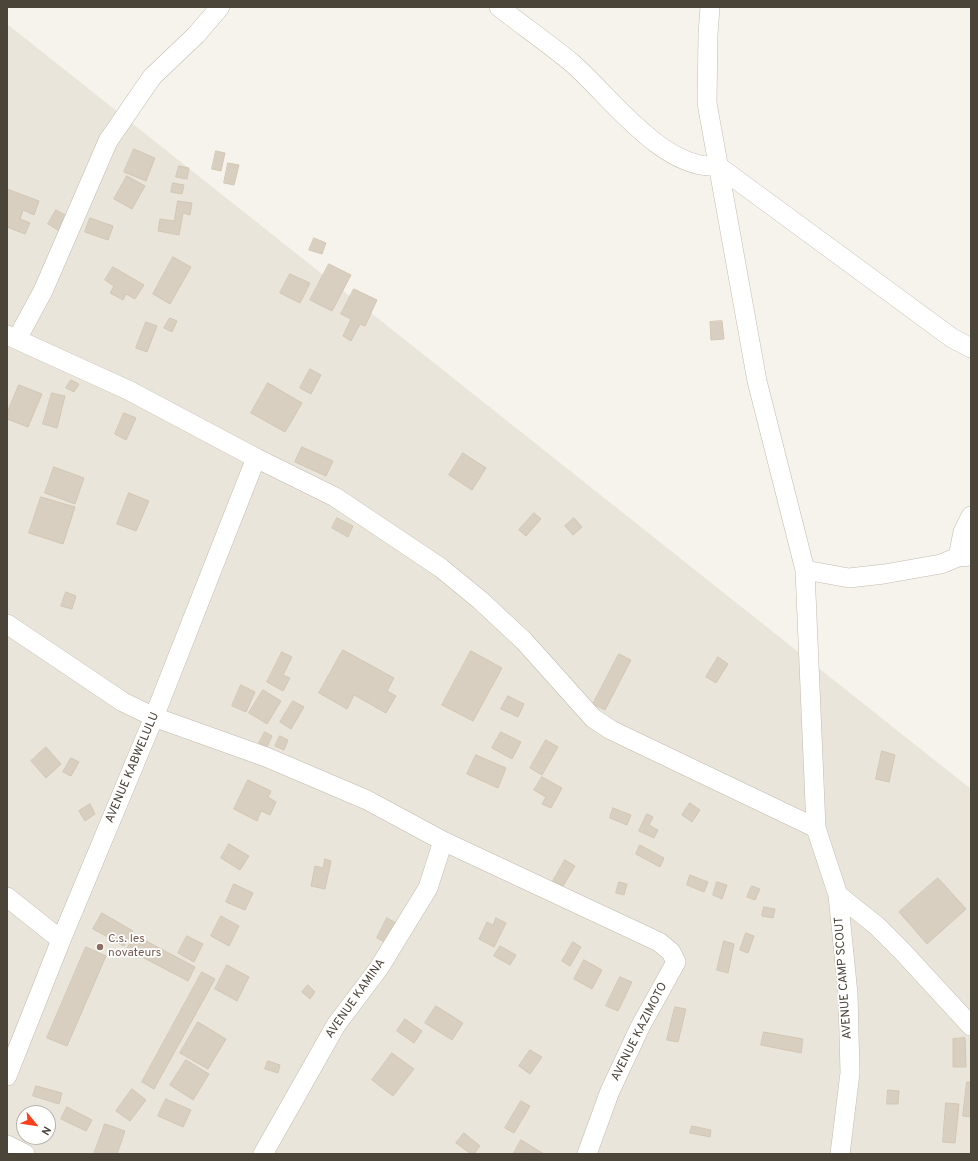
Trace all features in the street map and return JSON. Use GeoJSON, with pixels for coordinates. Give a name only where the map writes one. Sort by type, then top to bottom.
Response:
{"type":"FeatureCollection","features":[{"type":"Feature","properties":{"kind":"street"},"geometry":{"type":"LineString","coordinates":[[220,7],[196,35],[152,77],[108,141],[46,285],[12,337],[128,390],[256,458],[336,497],[441,568],[480,600],[524,641],[593,718],[610,730],[816,828]]}},
{"type":"Feature","properties":{"kind":"street"},"geometry":{"type":"LineString","coordinates":[[499,7],[572,64],[656,144],[691,163],[705,167],[718,166],[952,338],[971,348]]}},
{"type":"Feature","properties":{"kind":"street","name":"AVENUE CAMP SCOUT"},"geometry":{"type":"LineString","coordinates":[[710,7],[707,104],[757,381],[805,570],[816,828],[838,895],[848,994],[850,1073],[840,1154]]}},
{"type":"Feature","properties":{"kind":"street","name":"AVENUE KABWELULU"},"geometry":{"type":"LineString","coordinates":[[7,1076],[61,940],[154,717],[256,458]]}},
{"type":"Feature","properties":{"kind":"street"},"geometry":{"type":"LineString","coordinates":[[805,570],[849,578],[884,574],[941,564],[964,556],[963,532],[971,516]]}},
{"type":"Feature","properties":{"kind":"street","name":"AVENUE KAZIMOTO"},"geometry":{"type":"LineString","coordinates":[[7,624],[123,702],[154,717],[266,757],[367,800],[443,841],[659,942],[672,952],[676,962],[640,1027],[610,1091],[587,1154]]}},
{"type":"Feature","properties":{"kind":"street","name":"AVENUE KAMINA"},"geometry":{"type":"LineString","coordinates":[[263,1154],[336,1024],[379,968],[428,888],[443,841]]}},
{"type":"Feature","properties":{"kind":"street"},"geometry":{"type":"LineString","coordinates":[[838,895],[882,931],[971,1026]]}},
{"type":"Feature","properties":{"kind":"street"},"geometry":{"type":"LineString","coordinates":[[7,897],[61,940]]}},
{"type":"Feature","properties":{"kind":"street"},"geometry":{"type":"LineString","coordinates":[[7,1145],[25,1154]]}},
{"type":"Feature","properties":{"kind":"shaded area"},"geometry":{"type":"Polygon","coordinates":[[[7,24],[971,789],[971,1154],[7,1154],[7,24]]]}},
{"type":"Feature","properties":{"kind":"building"},"geometry":{"type":"Polygon","coordinates":[[[134,149],[155,158],[146,181],[124,172],[134,149]]]}},
{"type":"Feature","properties":{"kind":"building"},"geometry":{"type":"Polygon","coordinates":[[[216,151],[225,153],[221,171],[212,169],[216,151]]]}},
{"type":"Feature","properties":{"kind":"building"},"geometry":{"type":"Polygon","coordinates":[[[228,163],[239,165],[234,185],[224,183],[228,163]]]}},
{"type":"Feature","properties":{"kind":"building"},"geometry":{"type":"Polygon","coordinates":[[[179,166],[189,168],[187,179],[176,177],[179,166]]]}},
{"type":"Feature","properties":{"kind":"building"},"geometry":{"type":"Polygon","coordinates":[[[127,176],[145,186],[132,209],[114,199],[127,176]]]}},
{"type":"Feature","properties":{"kind":"building"},"geometry":{"type":"Polygon","coordinates":[[[173,183],[184,185],[182,194],[171,192],[173,183]]]}},
{"type":"Feature","properties":{"kind":"building"},"geometry":{"type":"Polygon","coordinates":[[[7,189],[39,201],[34,215],[23,210],[20,219],[30,223],[25,234],[7,227],[7,189]]]}},
{"type":"Feature","properties":{"kind":"building"},"geometry":{"type":"Polygon","coordinates":[[[178,201],[192,203],[190,215],[183,213],[179,235],[158,231],[160,219],[174,221],[178,201]]]}},
{"type":"Feature","properties":{"kind":"building"},"geometry":{"type":"Polygon","coordinates":[[[56,210],[69,217],[61,232],[48,224],[56,210]]]}},
{"type":"Feature","properties":{"kind":"building"},"geometry":{"type":"Polygon","coordinates":[[[90,218],[113,226],[108,240],[85,232],[90,218]]]}},
{"type":"Feature","properties":{"kind":"building"},"geometry":{"type":"Polygon","coordinates":[[[314,238],[326,243],[322,254],[309,250],[314,238]]]}},
{"type":"Feature","properties":{"kind":"building"},"geometry":{"type":"Polygon","coordinates":[[[173,257],[191,267],[170,304],[153,294],[173,257]]]}},
{"type":"Feature","properties":{"kind":"building"},"geometry":{"type":"Polygon","coordinates":[[[329,264],[351,275],[332,311],[310,300],[329,264]]]}},
{"type":"Feature","properties":{"kind":"building"},"geometry":{"type":"Polygon","coordinates":[[[113,267],[144,285],[135,299],[126,294],[123,300],[110,293],[114,286],[105,280],[113,267]]]}},
{"type":"Feature","properties":{"kind":"building"},"geometry":{"type":"Polygon","coordinates":[[[290,274],[310,283],[300,303],[280,293],[290,274]]]}},
{"type":"Feature","properties":{"kind":"building"},"geometry":{"type":"Polygon","coordinates":[[[354,289],[377,300],[365,326],[360,324],[351,341],[343,336],[351,319],[341,314],[354,289]]]}},
{"type":"Feature","properties":{"kind":"building"},"geometry":{"type":"Polygon","coordinates":[[[170,318],[177,321],[172,332],[164,328],[170,318]]]}},
{"type":"Feature","properties":{"kind":"building"},"geometry":{"type":"Polygon","coordinates":[[[722,321],[724,339],[711,340],[710,322],[722,321]]]}},
{"type":"Feature","properties":{"kind":"building"},"geometry":{"type":"Polygon","coordinates":[[[146,322],[157,326],[147,352],[136,348],[146,322]]]}},
{"type":"Feature","properties":{"kind":"building"},"geometry":{"type":"Polygon","coordinates":[[[310,369],[321,375],[311,394],[300,388],[310,369]]]}},
{"type":"Feature","properties":{"kind":"building"},"geometry":{"type":"Polygon","coordinates":[[[71,380],[79,384],[74,392],[66,388],[71,380]]]}},
{"type":"Feature","properties":{"kind":"building"},"geometry":{"type":"Polygon","coordinates":[[[268,383],[302,403],[285,432],[251,413],[268,383]]]}},
{"type":"Feature","properties":{"kind":"building"},"geometry":{"type":"Polygon","coordinates":[[[19,385],[42,394],[28,427],[7,419],[7,413],[19,385]]]}},
{"type":"Feature","properties":{"kind":"building"},"geometry":{"type":"Polygon","coordinates":[[[52,393],[65,396],[57,428],[43,424],[52,393]]]}},
{"type":"Feature","properties":{"kind":"building"},"geometry":{"type":"Polygon","coordinates":[[[124,413],[136,418],[126,440],[115,434],[124,413]]]}},
{"type":"Feature","properties":{"kind":"building"},"geometry":{"type":"Polygon","coordinates":[[[302,447],[333,461],[326,476],[295,462],[302,447]]]}},
{"type":"Feature","properties":{"kind":"building"},"geometry":{"type":"Polygon","coordinates":[[[463,453],[486,468],[472,490],[449,475],[463,453]]]}},
{"type":"Feature","properties":{"kind":"building"},"geometry":{"type":"Polygon","coordinates":[[[54,467],[84,478],[75,504],[45,493],[54,467]]]}},
{"type":"Feature","properties":{"kind":"building"},"geometry":{"type":"Polygon","coordinates":[[[129,493],[149,501],[136,531],[117,524],[129,493]]]}},
{"type":"Feature","properties":{"kind":"building"},"geometry":{"type":"Polygon","coordinates":[[[41,497],[75,507],[63,544],[29,533],[41,497]]]}},
{"type":"Feature","properties":{"kind":"building"},"geometry":{"type":"Polygon","coordinates":[[[534,513],[541,519],[526,536],[519,530],[534,513]]]}},
{"type":"Feature","properties":{"kind":"building"},"geometry":{"type":"Polygon","coordinates":[[[337,518],[353,526],[348,537],[332,528],[337,518]]]}},
{"type":"Feature","properties":{"kind":"building"},"geometry":{"type":"Polygon","coordinates":[[[574,518],[582,527],[573,535],[565,526],[574,518]]]}},
{"type":"Feature","properties":{"kind":"building"},"geometry":{"type":"Polygon","coordinates":[[[66,592],[76,596],[72,609],[61,606],[66,592]]]}},
{"type":"Feature","properties":{"kind":"building"},"geometry":{"type":"Polygon","coordinates":[[[343,650],[394,678],[387,691],[396,696],[386,713],[354,695],[347,709],[319,693],[343,650]]]}},
{"type":"Feature","properties":{"kind":"building"},"geometry":{"type":"Polygon","coordinates":[[[471,651],[502,668],[473,721],[442,705],[471,651]]]}},
{"type":"Feature","properties":{"kind":"building"},"geometry":{"type":"Polygon","coordinates":[[[282,652],[292,657],[283,675],[290,678],[283,691],[267,682],[282,652]]]}},
{"type":"Feature","properties":{"kind":"building"},"geometry":{"type":"Polygon","coordinates":[[[619,654],[631,660],[605,710],[593,704],[619,654]]]}},
{"type":"Feature","properties":{"kind":"building"},"geometry":{"type":"Polygon","coordinates":[[[718,657],[728,664],[716,683],[706,677],[718,657]]]}},
{"type":"Feature","properties":{"kind":"building"},"geometry":{"type":"Polygon","coordinates":[[[241,685],[255,692],[246,712],[232,706],[241,685]]]}},
{"type":"Feature","properties":{"kind":"building"},"geometry":{"type":"Polygon","coordinates":[[[263,690],[281,701],[267,724],[249,713],[263,690]]]}},
{"type":"Feature","properties":{"kind":"building"},"geometry":{"type":"Polygon","coordinates":[[[508,696],[524,704],[518,717],[501,709],[508,696]]]}},
{"type":"Feature","properties":{"kind":"building"},"geometry":{"type":"Polygon","coordinates":[[[293,701],[304,707],[291,729],[280,722],[293,701]]]}},
{"type":"Feature","properties":{"kind":"building"},"geometry":{"type":"Polygon","coordinates":[[[265,732],[272,736],[267,747],[259,743],[265,732]]]}},
{"type":"Feature","properties":{"kind":"building"},"geometry":{"type":"Polygon","coordinates":[[[501,732],[521,742],[512,759],[492,748],[501,732]]]}},
{"type":"Feature","properties":{"kind":"building"},"geometry":{"type":"Polygon","coordinates":[[[280,736],[288,740],[284,750],[275,746],[280,736]]]}},
{"type":"Feature","properties":{"kind":"building"},"geometry":{"type":"Polygon","coordinates":[[[546,740],[558,747],[542,775],[530,768],[546,740]]]}},
{"type":"Feature","properties":{"kind":"building"},"geometry":{"type":"Polygon","coordinates":[[[46,747],[61,764],[46,778],[31,761],[46,747]]]}},
{"type":"Feature","properties":{"kind":"building"},"geometry":{"type":"Polygon","coordinates":[[[882,751],[895,755],[889,782],[876,779],[882,751]]]}},
{"type":"Feature","properties":{"kind":"building"},"geometry":{"type":"Polygon","coordinates":[[[476,755],[506,768],[498,788],[467,774],[476,755]]]}},
{"type":"Feature","properties":{"kind":"building"},"geometry":{"type":"Polygon","coordinates":[[[71,758],[79,762],[71,776],[63,772],[71,758]]]}},
{"type":"Feature","properties":{"kind":"building"},"geometry":{"type":"Polygon","coordinates":[[[542,777],[562,788],[551,808],[542,804],[546,797],[534,790],[542,777]]]}},
{"type":"Feature","properties":{"kind":"building"},"geometry":{"type":"Polygon","coordinates":[[[248,780],[271,791],[268,797],[276,802],[270,815],[261,811],[257,821],[234,809],[248,780]]]}},
{"type":"Feature","properties":{"kind":"building"},"geometry":{"type":"Polygon","coordinates":[[[690,803],[700,810],[692,822],[682,815],[690,803]]]}},
{"type":"Feature","properties":{"kind":"building"},"geometry":{"type":"Polygon","coordinates":[[[90,804],[95,814],[85,821],[79,811],[90,804]]]}},
{"type":"Feature","properties":{"kind":"building"},"geometry":{"type":"Polygon","coordinates":[[[613,808],[631,815],[627,825],[610,818],[613,808]]]}},
{"type":"Feature","properties":{"kind":"building"},"geometry":{"type":"Polygon","coordinates":[[[647,814],[653,817],[649,825],[658,830],[654,838],[639,831],[647,814]]]}},
{"type":"Feature","properties":{"kind":"building"},"geometry":{"type":"Polygon","coordinates":[[[229,844],[249,856],[240,870],[221,858],[229,844]]]}},
{"type":"Feature","properties":{"kind":"building"},"geometry":{"type":"Polygon","coordinates":[[[640,845],[664,858],[660,867],[636,854],[640,845]]]}},
{"type":"Feature","properties":{"kind":"building"},"geometry":{"type":"Polygon","coordinates":[[[325,859],[331,861],[325,889],[311,886],[315,866],[323,868],[325,859]]]}},
{"type":"Feature","properties":{"kind":"building"},"geometry":{"type":"Polygon","coordinates":[[[565,860],[575,866],[563,886],[553,881],[565,860]]]}},
{"type":"Feature","properties":{"kind":"building"},"geometry":{"type":"Polygon","coordinates":[[[690,875],[708,882],[704,892],[687,885],[690,875]]]}},
{"type":"Feature","properties":{"kind":"building"},"geometry":{"type":"Polygon","coordinates":[[[938,878],[966,909],[927,944],[899,912],[938,878]]]}},
{"type":"Feature","properties":{"kind":"building"},"geometry":{"type":"Polygon","coordinates":[[[619,882],[627,884],[624,895],[616,893],[619,882]]]}},
{"type":"Feature","properties":{"kind":"building"},"geometry":{"type":"Polygon","coordinates":[[[717,882],[727,885],[722,899],[713,895],[717,882]]]}},
{"type":"Feature","properties":{"kind":"building"},"geometry":{"type":"Polygon","coordinates":[[[234,884],[253,893],[245,910],[226,902],[234,884]]]}},
{"type":"Feature","properties":{"kind":"building"},"geometry":{"type":"Polygon","coordinates":[[[752,886],[760,889],[755,900],[747,897],[752,886]]]}},
{"type":"Feature","properties":{"kind":"building"},"geometry":{"type":"Polygon","coordinates":[[[764,907],[775,909],[773,918],[762,916],[764,907]]]}},
{"type":"Feature","properties":{"kind":"building"},"geometry":{"type":"Polygon","coordinates":[[[102,913],[133,931],[124,946],[93,929],[102,913]]]}},
{"type":"Feature","properties":{"kind":"building"},"geometry":{"type":"Polygon","coordinates":[[[221,916],[239,926],[229,946],[211,936],[221,916]]]}},
{"type":"Feature","properties":{"kind":"building"},"geometry":{"type":"Polygon","coordinates":[[[387,918],[398,924],[388,944],[377,938],[387,918]]]}},
{"type":"Feature","properties":{"kind":"building"},"geometry":{"type":"Polygon","coordinates":[[[496,918],[506,923],[494,947],[479,939],[487,922],[493,925],[496,918]]]}},
{"type":"Feature","properties":{"kind":"building"},"geometry":{"type":"Polygon","coordinates":[[[746,933],[754,936],[748,953],[740,950],[746,933]]]}},
{"type":"Feature","properties":{"kind":"building"},"geometry":{"type":"Polygon","coordinates":[[[135,935],[195,967],[188,981],[127,949],[135,935]]]}},
{"type":"Feature","properties":{"kind":"building"},"geometry":{"type":"Polygon","coordinates":[[[187,936],[203,944],[194,962],[178,953],[187,936]]]}},
{"type":"Feature","properties":{"kind":"building"},"geometry":{"type":"Polygon","coordinates":[[[724,941],[734,944],[728,973],[717,970],[724,941]]]}},
{"type":"Feature","properties":{"kind":"building"},"geometry":{"type":"Polygon","coordinates":[[[573,942],[581,947],[570,966],[562,961],[573,942]]]}},
{"type":"Feature","properties":{"kind":"building"},"geometry":{"type":"Polygon","coordinates":[[[500,946],[516,955],[510,965],[494,956],[500,946]]]}},
{"type":"Feature","properties":{"kind":"building"},"geometry":{"type":"Polygon","coordinates":[[[86,947],[106,956],[67,1046],[47,1038],[86,947]]]}},
{"type":"Feature","properties":{"kind":"building"},"geometry":{"type":"Polygon","coordinates":[[[584,960],[602,970],[592,989],[574,979],[584,960]]]}},
{"type":"Feature","properties":{"kind":"building"},"geometry":{"type":"Polygon","coordinates":[[[227,965],[249,977],[237,1001],[215,989],[227,965]]]}},
{"type":"Feature","properties":{"kind":"building"},"geometry":{"type":"Polygon","coordinates":[[[202,972],[215,979],[154,1089],[142,1082],[202,972]]]}},
{"type":"Feature","properties":{"kind":"building"},"geometry":{"type":"Polygon","coordinates":[[[620,977],[632,982],[618,1011],[606,1006],[620,977]]]}},
{"type":"Feature","properties":{"kind":"building"},"geometry":{"type":"Polygon","coordinates":[[[308,985],[315,992],[310,999],[302,992],[308,985]]]}},
{"type":"Feature","properties":{"kind":"building"},"geometry":{"type":"Polygon","coordinates":[[[436,1006],[463,1023],[452,1040],[425,1023],[436,1006]]]}},
{"type":"Feature","properties":{"kind":"building"},"geometry":{"type":"Polygon","coordinates":[[[675,1007],[686,1009],[678,1042],[667,1040],[675,1007]]]}},
{"type":"Feature","properties":{"kind":"building"},"geometry":{"type":"Polygon","coordinates":[[[405,1019],[422,1031],[414,1043],[397,1031],[405,1019]]]}},
{"type":"Feature","properties":{"kind":"building"},"geometry":{"type":"Polygon","coordinates":[[[198,1022],[226,1039],[208,1069],[180,1053],[198,1022]]]}},
{"type":"Feature","properties":{"kind":"building"},"geometry":{"type":"Polygon","coordinates":[[[764,1032],[803,1039],[801,1053],[761,1045],[764,1032]]]}},
{"type":"Feature","properties":{"kind":"building"},"geometry":{"type":"Polygon","coordinates":[[[965,1038],[966,1067],[953,1067],[953,1039],[965,1038]]]}},
{"type":"Feature","properties":{"kind":"building"},"geometry":{"type":"Polygon","coordinates":[[[530,1050],[542,1057],[530,1074],[519,1066],[530,1050]]]}},
{"type":"Feature","properties":{"kind":"building"},"geometry":{"type":"Polygon","coordinates":[[[392,1053],[414,1069],[393,1096],[372,1080],[392,1053]]]}},
{"type":"Feature","properties":{"kind":"building"},"geometry":{"type":"Polygon","coordinates":[[[186,1060],[209,1074],[193,1100],[170,1085],[186,1060]]]}},
{"type":"Feature","properties":{"kind":"building"},"geometry":{"type":"Polygon","coordinates":[[[268,1061],[280,1065],[278,1073],[265,1069],[268,1061]]]}},
{"type":"Feature","properties":{"kind":"building"},"geometry":{"type":"Polygon","coordinates":[[[967,1082],[971,1082],[971,1117],[963,1116],[967,1082]]]}},
{"type":"Feature","properties":{"kind":"building"},"geometry":{"type":"Polygon","coordinates":[[[36,1086],[62,1093],[59,1104],[33,1096],[36,1086]]]}},
{"type":"Feature","properties":{"kind":"building"},"geometry":{"type":"Polygon","coordinates":[[[132,1089],[146,1100],[130,1121],[116,1111],[132,1089]]]}},
{"type":"Feature","properties":{"kind":"building"},"geometry":{"type":"Polygon","coordinates":[[[888,1090],[899,1091],[898,1104],[887,1104],[888,1090]]]}},
{"type":"Feature","properties":{"kind":"building"},"geometry":{"type":"Polygon","coordinates":[[[166,1099],[191,1110],[183,1127],[158,1116],[166,1099]]]}},
{"type":"Feature","properties":{"kind":"building"},"geometry":{"type":"Polygon","coordinates":[[[521,1101],[530,1106],[514,1133],[505,1128],[521,1101]]]}},
{"type":"Feature","properties":{"kind":"building"},"geometry":{"type":"Polygon","coordinates":[[[946,1103],[959,1104],[955,1143],[943,1142],[946,1103]]]}},
{"type":"Feature","properties":{"kind":"building"},"geometry":{"type":"Polygon","coordinates":[[[67,1107],[92,1120],[86,1131],[61,1119],[67,1107]]]}},
{"type":"Feature","properties":{"kind":"building"},"geometry":{"type":"Polygon","coordinates":[[[105,1124],[125,1131],[117,1154],[94,1154],[105,1124]]]}},
{"type":"Feature","properties":{"kind":"building"},"geometry":{"type":"Polygon","coordinates":[[[692,1126],[711,1130],[710,1137],[690,1133],[692,1126]]]}},
{"type":"Feature","properties":{"kind":"building"},"geometry":{"type":"Polygon","coordinates":[[[464,1133],[480,1146],[474,1154],[471,1154],[456,1143],[464,1133]]]}},
{"type":"Feature","properties":{"kind":"building"},"geometry":{"type":"Polygon","coordinates":[[[521,1140],[544,1154],[514,1153],[521,1140]]]}},
{"type":"Feature","properties":{"kind":"place","name":"C.s. les novateurs"},"geometry":{"type":"Point","coordinates":[100,947]}}]}
